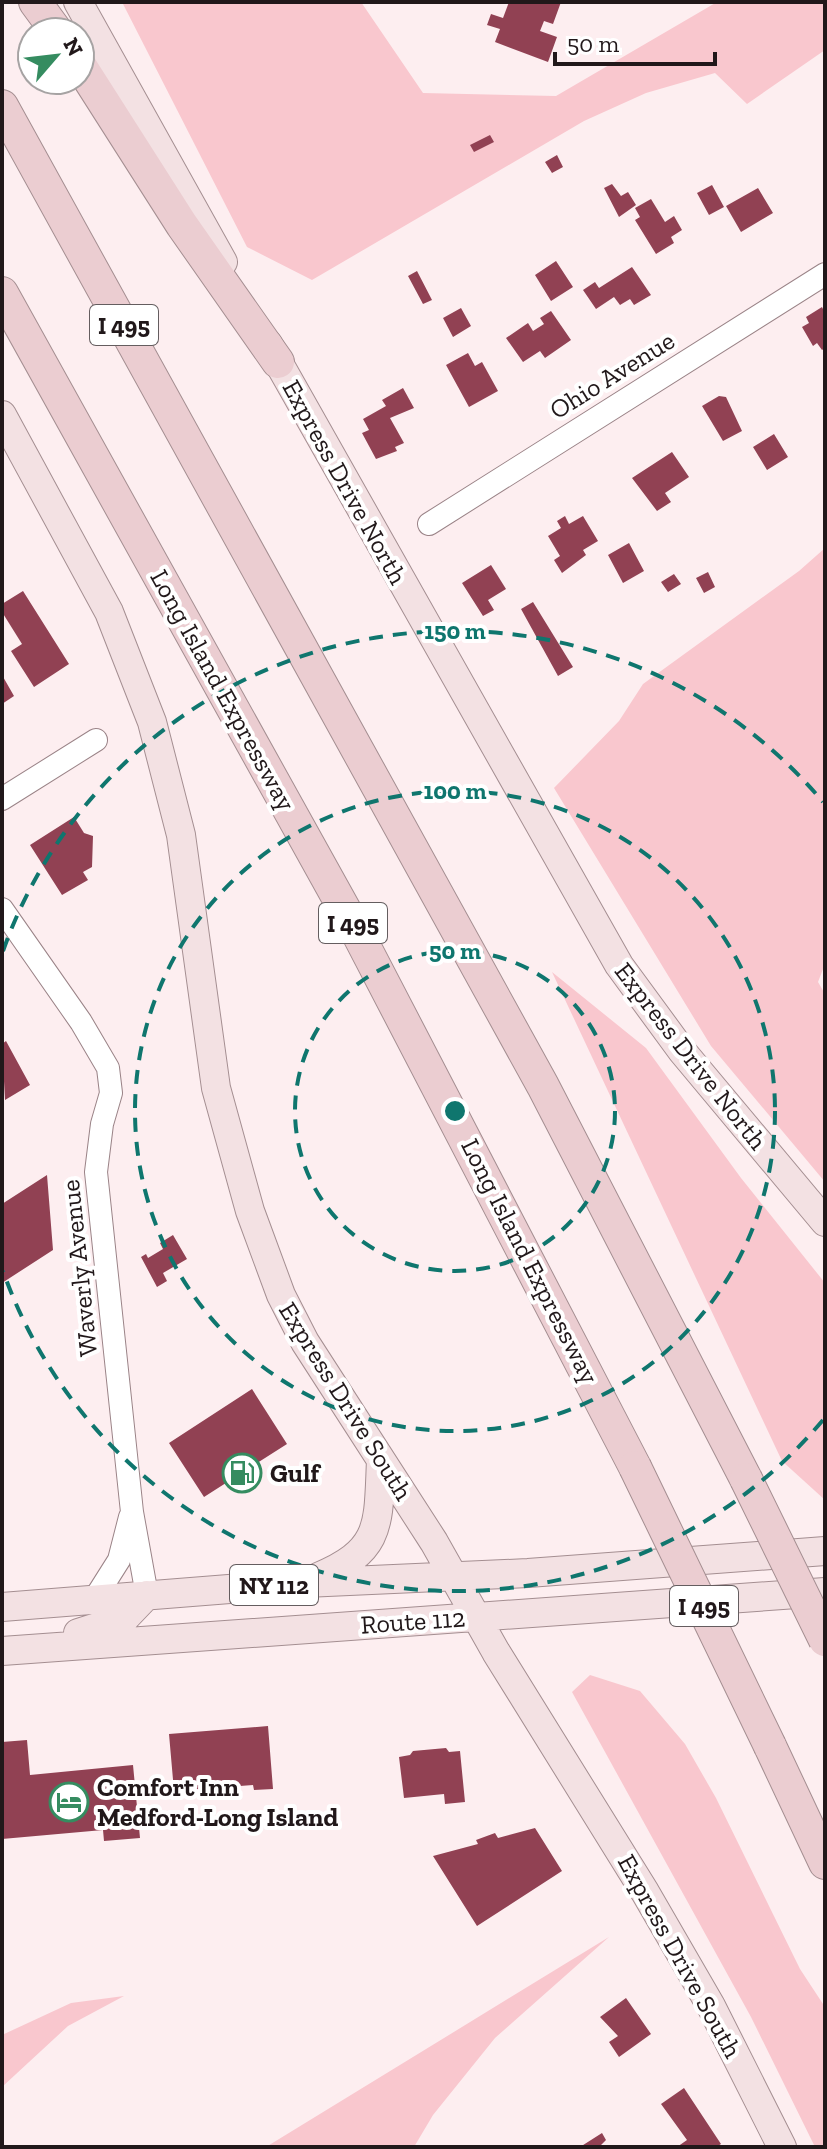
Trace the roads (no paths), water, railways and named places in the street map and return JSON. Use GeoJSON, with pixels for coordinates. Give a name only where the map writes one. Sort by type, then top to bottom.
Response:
{"type":"FeatureCollection","features":[{"type":"Feature","properties":{"kind":"highway"},"geometry":{"type":"LineString","coordinates":[[96,90],[182,225],[278,362]]}},
{"type":"Feature","properties":{"kind":"highway","name":"I 495"},"geometry":{"type":"LineString","coordinates":[[2,106],[535,1072],[746,1479],[825,1640]]}},
{"type":"Feature","properties":{"kind":"highway","name":"Long Island Expressway"},"geometry":{"type":"LineString","coordinates":[[2,293],[357,932],[635,1467],[825,1863]]}},
{"type":"Feature","properties":{"kind":"main road","name":"Express Drive North"},"geometry":{"type":"LineString","coordinates":[[78,2],[619,965],[682,1051],[825,1222]]}},
{"type":"Feature","properties":{"kind":"main road","name":"Express Drive South"},"geometry":{"type":"LineString","coordinates":[[2,415],[109,612],[152,722],[181,835],[216,1088],[236,1169],[266,1257],[305,1342],[454,1576],[711,2006],[782,2147]]}},
{"type":"Feature","properties":{"kind":"main road"},"geometry":{"type":"LineString","coordinates":[[305,1583],[348,1563],[371,1541],[378,1519],[381,1460]]}},
{"type":"Feature","properties":{"kind":"main road","name":"Route 112"},"geometry":{"type":"LineString","coordinates":[[2,1607],[305,1583],[825,1551]]}},
{"type":"Feature","properties":{"kind":"main road","name":"Route 112"},"geometry":{"type":"LineString","coordinates":[[9,1651],[825,1592]]}},
{"type":"Feature","properties":{"kind":"main road"},"geometry":{"type":"LineString","coordinates":[[9,1651],[125,1618],[147,1595]]}},
{"type":"Feature","properties":{"kind":"street","name":"Ohio Avenue"},"geometry":{"type":"LineString","coordinates":[[429,524],[825,274]]}},
{"type":"Feature","properties":{"kind":"street"},"geometry":{"type":"LineString","coordinates":[[2,799],[96,740]]}},
{"type":"Feature","properties":{"kind":"street","name":"Waverly Avenue"},"geometry":{"type":"LineString","coordinates":[[2,909],[81,1022],[108,1068],[111,1093],[102,1124],[96,1172],[132,1512],[147,1595]]}},
{"type":"Feature","properties":{"kind":"street","name":"Waverly Avenue"},"geometry":{"type":"LineString","coordinates":[[95,1598],[119,1560],[132,1512]]}},
{"type":"Feature","properties":{"kind":"place","name":"Gulf"},"geometry":{"type":"Point","coordinates":[242,1473]}},
{"type":"Feature","properties":{"kind":"place","name":"Comfort Inn Medford-Long Island"},"geometry":{"type":"Point","coordinates":[69,1802]}}]}
